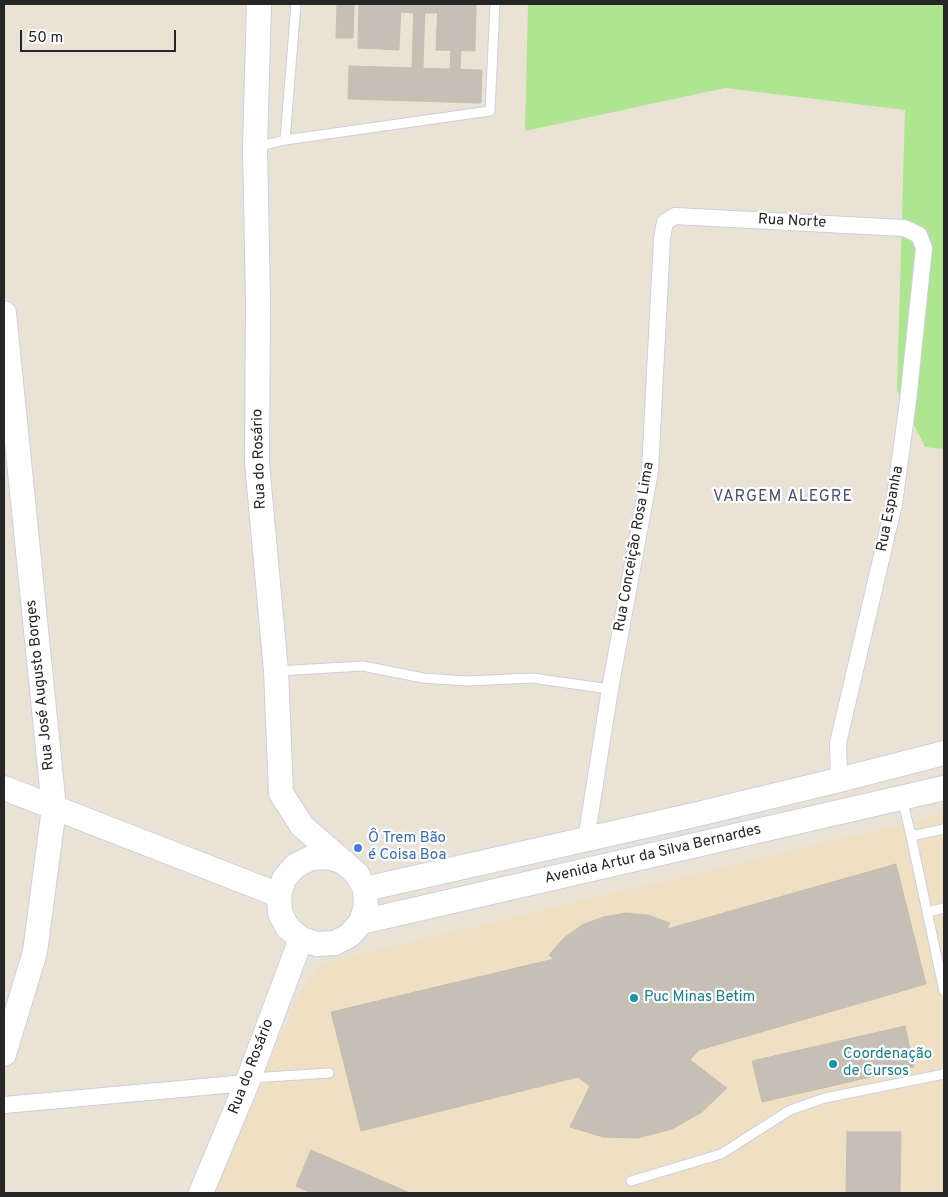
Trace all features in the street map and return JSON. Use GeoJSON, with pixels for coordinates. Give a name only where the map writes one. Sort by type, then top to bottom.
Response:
{"type":"FeatureCollection","features":[{"type":"Feature","properties":{"kind":"street","name":"Rua do Rosário"},"geometry":{"type":"LineString","coordinates":[[259,4],[255,147],[258,301],[257,463],[276,671],[281,793],[302,826],[344,862]]}},
{"type":"Feature","properties":{"kind":"street","name":"Rua do Rosário"},"geometry":{"type":"LineString","coordinates":[[259,29],[269,4]]}},
{"type":"Feature","properties":{"kind":"street","name":"Rua Norte"},"geometry":{"type":"LineString","coordinates":[[666,222],[674,216],[904,228],[919,235]]}},
{"type":"Feature","properties":{"kind":"street","name":"Rua Conceição Rosa Lima"},"geometry":{"type":"LineString","coordinates":[[586,840],[610,689],[650,471],[662,238],[666,222]]}},
{"type":"Feature","properties":{"kind":"street","name":"Rua Espanha"},"geometry":{"type":"LineString","coordinates":[[839,780],[838,743],[896,495],[924,248],[919,235]]}},
{"type":"Feature","properties":{"kind":"street","name":"Rua José Augusto Borges"},"geometry":{"type":"LineString","coordinates":[[4,313],[54,808],[34,952],[4,1054]]}},
{"type":"Feature","properties":{"kind":"street","name":"Avenida Artur da Silva Bernardes"},"geometry":{"type":"LineString","coordinates":[[365,889],[586,840],[944,753]]}},
{"type":"Feature","properties":{"kind":"street"},"geometry":{"type":"LineString","coordinates":[[4,788],[279,895]]}},
{"type":"Feature","properties":{"kind":"street","name":"Avenida Artur da Silva Bernardes"},"geometry":{"type":"LineString","coordinates":[[361,922],[944,788]]}},
{"type":"Feature","properties":{"kind":"street"},"geometry":{"type":"LineString","coordinates":[[328,857],[344,862],[357,874],[365,889],[366,906],[361,922],[350,935],[334,943],[317,944],[301,939],[288,928],[280,913],[279,895],[284,879],[295,866],[310,858],[328,857]]}},
{"type":"Feature","properties":{"kind":"street","name":"Rua do Rosário"},"geometry":{"type":"LineString","coordinates":[[201,1193],[248,1080],[301,939]]}},
{"type":"Feature","properties":{"kind":"street"},"geometry":{"type":"LineString","coordinates":[[4,1105],[248,1080]]}},
{"type":"Feature","properties":{"kind":"lane"},"geometry":{"type":"LineString","coordinates":[[285,140],[296,4]]}},
{"type":"Feature","properties":{"kind":"lane"},"geometry":{"type":"LineString","coordinates":[[255,147],[285,140],[490,111],[495,4]]}},
{"type":"Feature","properties":{"kind":"lane"},"geometry":{"type":"LineString","coordinates":[[276,671],[363,666],[423,678],[468,681],[532,678],[610,689]]}},
{"type":"Feature","properties":{"kind":"lane"},"geometry":{"type":"LineString","coordinates":[[902,798],[944,990]]}},
{"type":"Feature","properties":{"kind":"lane"},"geometry":{"type":"LineString","coordinates":[[911,836],[944,828]]}},
{"type":"Feature","properties":{"kind":"lane"},"geometry":{"type":"LineString","coordinates":[[927,912],[944,908]]}},
{"type":"Feature","properties":{"kind":"lane"},"geometry":{"type":"LineString","coordinates":[[248,1080],[329,1073]]}},
{"type":"Feature","properties":{"kind":"lane"},"geometry":{"type":"LineString","coordinates":[[632,1181],[721,1154],[790,1110],[825,1098],[944,1074]]}},
{"type":"Feature","properties":{"kind":"shaded area"},"geometry":{"type":"Polygon","coordinates":[[[944,814],[944,1193],[211,1193],[304,985],[319,967],[339,959],[944,814]]]}},
{"type":"Feature","properties":{"kind":"green space"},"geometry":{"type":"Polygon","coordinates":[[[528,4],[944,4],[944,449],[925,447],[897,390],[905,110],[725,88],[525,131],[528,4]]]}},
{"type":"Feature","properties":{"kind":"building"},"geometry":{"type":"Polygon","coordinates":[[[337,4],[354,4],[353,38],[336,38],[337,4]]]}},
{"type":"Feature","properties":{"kind":"building"},"geometry":{"type":"Polygon","coordinates":[[[359,4],[401,4],[399,50],[358,48],[359,4]]]}},
{"type":"Feature","properties":{"kind":"building"},"geometry":{"type":"Polygon","coordinates":[[[401,4],[414,4],[414,13],[401,12],[401,4]]]}},
{"type":"Feature","properties":{"kind":"building"},"geometry":{"type":"Polygon","coordinates":[[[414,4],[425,4],[423,68],[412,68],[414,4]]]}},
{"type":"Feature","properties":{"kind":"building"},"geometry":{"type":"Polygon","coordinates":[[[425,4],[438,4],[437,13],[425,13],[425,4]]]}},
{"type":"Feature","properties":{"kind":"building"},"geometry":{"type":"Polygon","coordinates":[[[438,4],[476,4],[475,51],[436,50],[438,4]]]}},
{"type":"Feature","properties":{"kind":"building"},"geometry":{"type":"Polygon","coordinates":[[[451,50],[461,51],[460,70],[450,69],[451,50]]]}},
{"type":"Feature","properties":{"kind":"building"},"geometry":{"type":"Polygon","coordinates":[[[349,66],[482,70],[481,103],[348,99],[349,66]]]}},
{"type":"Feature","properties":{"kind":"building","name":"Puc Minas Betim"},"geometry":{"type":"Polygon","coordinates":[[[896,864],[926,984],[699,1050],[690,1060],[727,1088],[702,1112],[672,1129],[638,1138],[603,1137],[570,1127],[590,1086],[578,1077],[361,1131],[331,1012],[554,959],[549,955],[564,938],[582,925],[603,917],[626,913],[648,915],[670,923],[667,929],[896,864]]]}},
{"type":"Feature","properties":{"kind":"building","name":"Coordenação de Cursos"},"geometry":{"type":"Polygon","coordinates":[[[905,1026],[914,1067],[762,1102],[752,1061],[905,1026]]]}},
{"type":"Feature","properties":{"kind":"building"},"geometry":{"type":"Polygon","coordinates":[[[847,1132],[901,1132],[900,1193],[846,1193],[847,1132]]]}},
{"type":"Feature","properties":{"kind":"building"},"geometry":{"type":"Polygon","coordinates":[[[311,1150],[410,1193],[312,1193],[296,1186],[311,1150]]]}},
{"type":"Feature","properties":{"kind":"place","name":"Ô Trem Bão é Coisa Boa"},"geometry":{"type":"Point","coordinates":[358,848]}},
{"type":"Feature","properties":{"kind":"place","name":"Puc Minas Betim"},"geometry":{"type":"Point","coordinates":[634,998]}},
{"type":"Feature","properties":{"kind":"place","name":"Coordenação de Cursos"},"geometry":{"type":"Point","coordinates":[833,1064]}},
{"type":"Feature","properties":{"kind":"district","name":"VARGEM ALEGRE"},"geometry":{"type":"Point","coordinates":[783,498]}}]}
